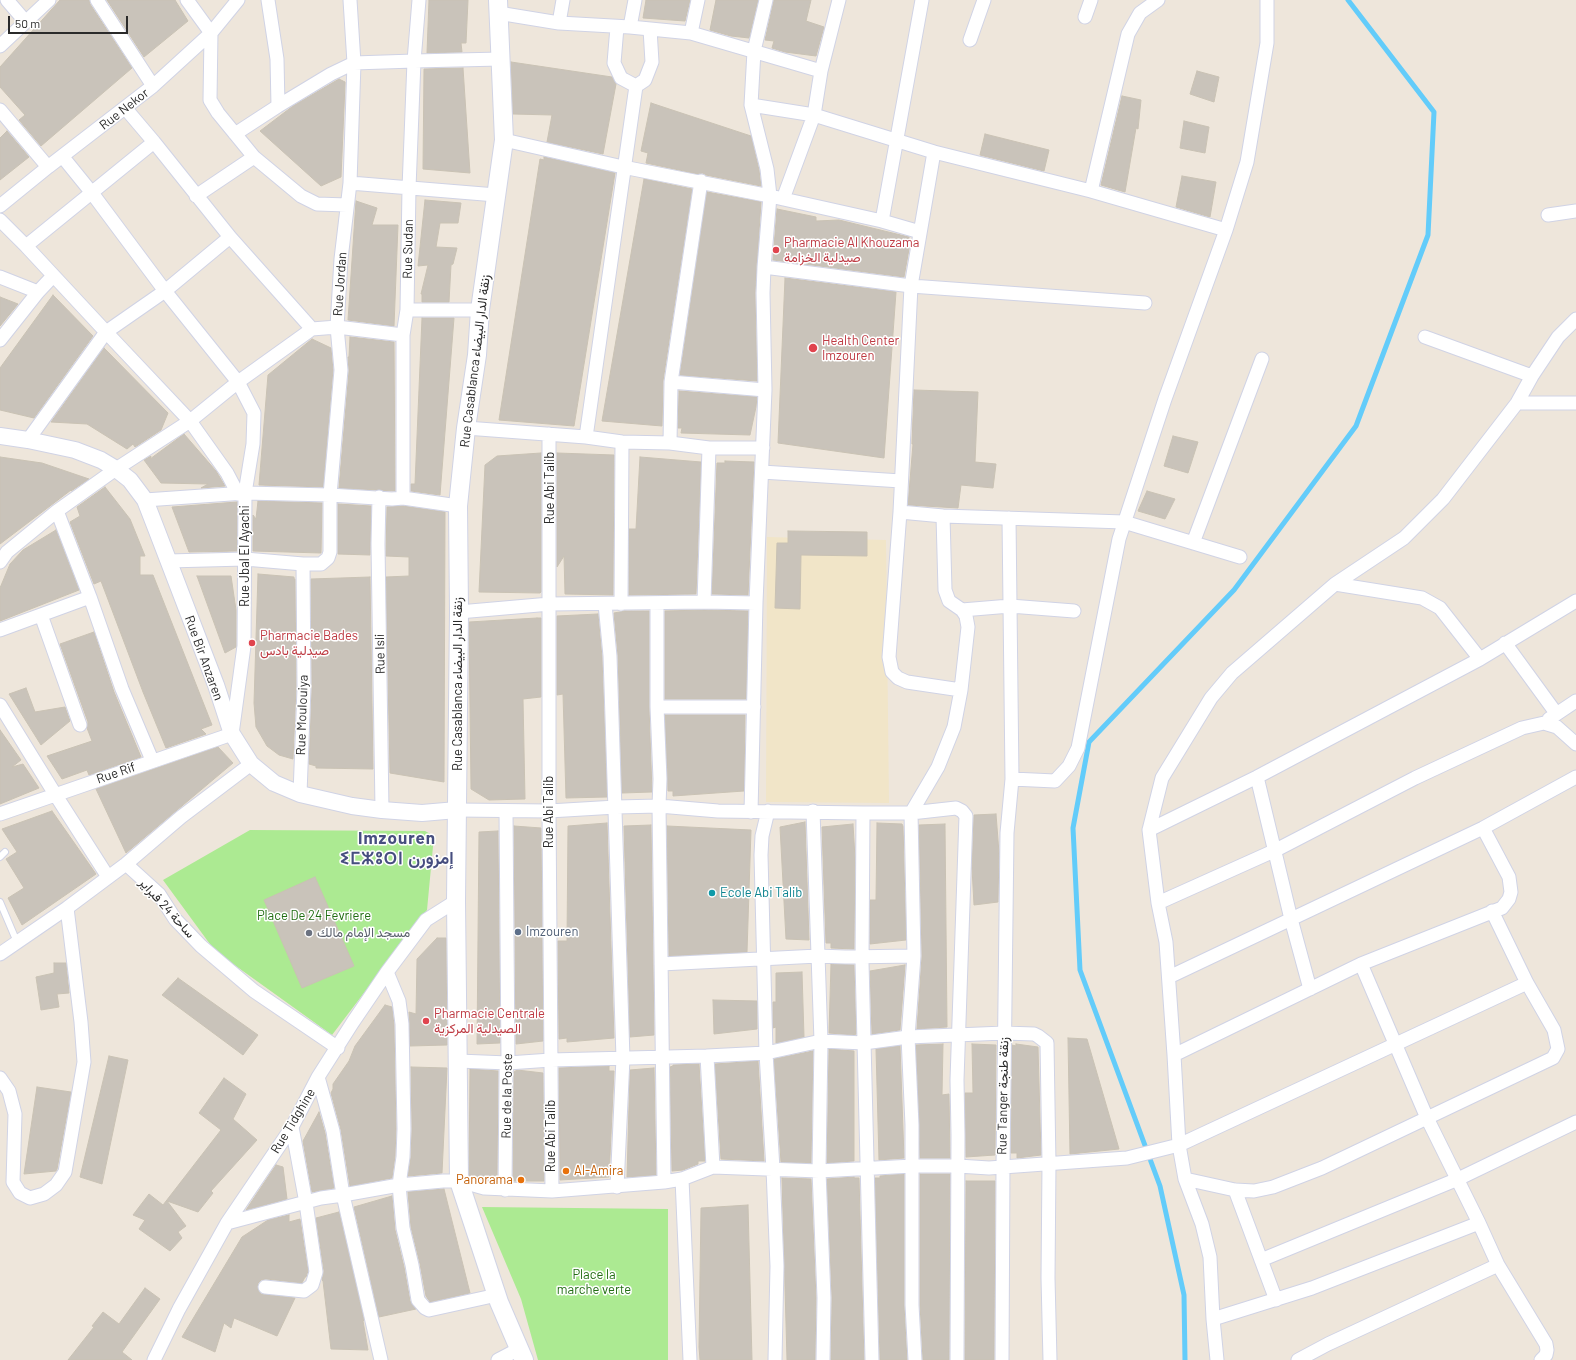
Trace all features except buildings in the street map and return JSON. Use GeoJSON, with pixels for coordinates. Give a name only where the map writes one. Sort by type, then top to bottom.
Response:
{"type":"FeatureCollection","features":[{"type":"Feature","properties":{"kind":"main road","name":"Rue Casablanca زنقة الدار البيضاء"},"geometry":{"type":"LineString","coordinates":[[498,7],[504,140],[480,310],[477,355],[466,428],[458,506],[459,612],[456,901],[459,1181],[496,1295],[521,1355]]}},
{"type":"Feature","properties":{"kind":"street"},"geometry":{"type":"LineString","coordinates":[[7,0],[25,22]]}},
{"type":"Feature","properties":{"kind":"street"},"geometry":{"type":"LineString","coordinates":[[0,46],[49,0]]}},
{"type":"Feature","properties":{"kind":"street"},"geometry":{"type":"LineString","coordinates":[[97,0],[153,86]]}},
{"type":"Feature","properties":{"kind":"street"},"geometry":{"type":"LineString","coordinates":[[187,0],[211,33],[210,100],[218,113],[254,157],[301,196],[317,204],[347,205]]}},
{"type":"Feature","properties":{"kind":"street","name":"Rue Nekor"},"geometry":{"type":"LineString","coordinates":[[0,206],[62,156],[126,109],[153,86],[211,33],[238,0]]}},
{"type":"Feature","properties":{"kind":"street"},"geometry":{"type":"LineString","coordinates":[[268,0],[277,58],[278,106]]}},
{"type":"Feature","properties":{"kind":"street","name":"Rue Jordan"},"geometry":{"type":"LineString","coordinates":[[303,564],[321,564],[328,558],[330,552],[330,495],[341,370],[337,327],[341,259],[350,183],[354,63],[350,0]]}},
{"type":"Feature","properties":{"kind":"street","name":"Rue Sudan"},"geometry":{"type":"LineString","coordinates":[[403,498],[403,335],[407,310],[409,188],[414,60],[419,0]]}},
{"type":"Feature","properties":{"kind":"street"},"geometry":{"type":"LineString","coordinates":[[559,23],[563,0]]}},
{"type":"Feature","properties":{"kind":"street"},"geometry":{"type":"LineString","coordinates":[[630,27],[635,0]]}},
{"type":"Feature","properties":{"kind":"street"},"geometry":{"type":"LineString","coordinates":[[691,33],[698,0]]}},
{"type":"Feature","properties":{"kind":"street"},"geometry":{"type":"LineString","coordinates":[[766,0],[754,51],[751,105],[767,169],[777,197]]}},
{"type":"Feature","properties":{"kind":"street"},"geometry":{"type":"LineString","coordinates":[[751,812],[756,604],[763,448],[764,266],[777,197],[814,115],[821,71],[839,0]]}},
{"type":"Feature","properties":{"kind":"street"},"geometry":{"type":"LineString","coordinates":[[882,220],[922,0]]}},
{"type":"Feature","properties":{"kind":"street"},"geometry":{"type":"LineString","coordinates":[[970,40],[984,0]]}},
{"type":"Feature","properties":{"kind":"street"},"geometry":{"type":"LineString","coordinates":[[1085,17],[1091,0]]}},
{"type":"Feature","properties":{"kind":"street"},"geometry":{"type":"LineString","coordinates":[[1091,191],[1128,34],[1140,13],[1158,0]]}},
{"type":"Feature","properties":{"kind":"street"},"geometry":{"type":"LineString","coordinates":[[1012,779],[1055,781],[1069,766],[1078,748],[1118,539],[1165,399],[1226,230],[1247,162],[1267,43],[1266,0]]}},
{"type":"Feature","properties":{"kind":"street"},"geometry":{"type":"LineString","coordinates":[[498,7],[559,23],[617,26],[691,33],[821,71]]}},
{"type":"Feature","properties":{"kind":"street"},"geometry":{"type":"LineString","coordinates":[[617,26],[614,63],[622,78],[636,86]]}},
{"type":"Feature","properties":{"kind":"street"},"geometry":{"type":"LineString","coordinates":[[586,437],[623,167],[636,86],[645,80],[652,62],[650,29]]}},
{"type":"Feature","properties":{"kind":"street"},"geometry":{"type":"LineString","coordinates":[[236,134],[278,106],[331,74],[354,63],[414,60],[501,60]]}},
{"type":"Feature","properties":{"kind":"street"},"geometry":{"type":"LineString","coordinates":[[751,105],[814,115],[934,152],[1091,191],[1226,230]]}},
{"type":"Feature","properties":{"kind":"street"},"geometry":{"type":"LineString","coordinates":[[126,109],[230,237],[312,329]]}},
{"type":"Feature","properties":{"kind":"street"},"geometry":{"type":"LineString","coordinates":[[0,110],[48,167]]}},
{"type":"Feature","properties":{"kind":"street"},"geometry":{"type":"LineString","coordinates":[[504,140],[623,167],[777,197],[882,220],[920,232]]}},
{"type":"Feature","properties":{"kind":"street"},"geometry":{"type":"LineString","coordinates":[[26,246],[154,142]]}},
{"type":"Feature","properties":{"kind":"street"},"geometry":{"type":"LineString","coordinates":[[934,152],[911,286],[900,512],[889,657],[892,672],[898,678],[906,682],[961,690]]}},
{"type":"Feature","properties":{"kind":"street","name":"Rue Jbal El Ayachi"},"geometry":{"type":"LineString","coordinates":[[62,156],[92,193],[165,291],[238,382],[254,413],[253,444],[241,494],[245,559],[244,646],[232,734]]}},
{"type":"Feature","properties":{"kind":"street"},"geometry":{"type":"LineString","coordinates":[[196,196],[254,157]]}},
{"type":"Feature","properties":{"kind":"street"},"geometry":{"type":"LineString","coordinates":[[670,443],[671,382],[701,182]]}},
{"type":"Feature","properties":{"kind":"street"},"geometry":{"type":"LineString","coordinates":[[350,183],[496,195]]}},
{"type":"Feature","properties":{"kind":"street"},"geometry":{"type":"LineString","coordinates":[[1548,215],[1576,211]]}},
{"type":"Feature","properties":{"kind":"street"},"geometry":{"type":"LineString","coordinates":[[0,220],[190,421],[241,494]]}},
{"type":"Feature","properties":{"kind":"street"},"geometry":{"type":"LineString","coordinates":[[28,440],[106,332],[165,291],[230,237]]}},
{"type":"Feature","properties":{"kind":"street"},"geometry":{"type":"LineString","coordinates":[[764,266],[911,286],[1145,303]]}},
{"type":"Feature","properties":{"kind":"street"},"geometry":{"type":"LineString","coordinates":[[0,340],[38,292],[53,276]]}},
{"type":"Feature","properties":{"kind":"street"},"geometry":{"type":"LineString","coordinates":[[0,277],[38,292]]}},
{"type":"Feature","properties":{"kind":"street"},"geometry":{"type":"LineString","coordinates":[[407,310],[480,310]]}},
{"type":"Feature","properties":{"kind":"street"},"geometry":{"type":"LineString","coordinates":[[1217,1360],[1213,1319],[1210,1257],[1202,1224],[1185,1179],[1179,1145],[1166,942],[1158,903],[1149,830],[1154,804],[1162,778],[1211,698],[1232,673],[1335,584],[1404,538],[1443,499],[1517,403],[1532,376],[1558,337],[1576,319]]}},
{"type":"Feature","properties":{"kind":"street"},"geometry":{"type":"LineString","coordinates":[[2,555],[57,511],[116,469],[190,421],[238,382],[312,329],[337,327],[403,335]]}},
{"type":"Feature","properties":{"kind":"street"},"geometry":{"type":"LineString","coordinates":[[1425,336],[1532,376]]}},
{"type":"Feature","properties":{"kind":"street"},"geometry":{"type":"LineString","coordinates":[[1193,543],[1262,359]]}},
{"type":"Feature","properties":{"kind":"street"},"geometry":{"type":"LineString","coordinates":[[671,382],[764,390]]}},
{"type":"Feature","properties":{"kind":"street"},"geometry":{"type":"LineString","coordinates":[[1517,403],[1576,403]]}},
{"type":"Feature","properties":{"kind":"street"},"geometry":{"type":"LineString","coordinates":[[466,428],[586,437],[622,442],[670,443],[709,448],[763,448]]}},
{"type":"Feature","properties":{"kind":"street","name":"Rue Abi Talib"},"geometry":{"type":"LineString","coordinates":[[549,434],[549,811],[552,1191]]}},
{"type":"Feature","properties":{"kind":"street","name":"Rue Bir Anzaren"},"geometry":{"type":"LineString","coordinates":[[0,436],[28,440],[75,450],[101,460],[130,480],[145,500],[216,685],[232,734],[251,764],[274,783],[300,794],[352,806],[422,813],[457,810]]}},
{"type":"Feature","properties":{"kind":"street"},"geometry":{"type":"LineString","coordinates":[[621,604],[622,442]]}},
{"type":"Feature","properties":{"kind":"street"},"geometry":{"type":"LineString","coordinates":[[704,602],[709,448]]}},
{"type":"Feature","properties":{"kind":"street"},"geometry":{"type":"LineString","coordinates":[[762,472],[901,481]]}},
{"type":"Feature","properties":{"kind":"street"},"geometry":{"type":"LineString","coordinates":[[145,500],[241,494],[330,495],[403,498],[458,506]]}},
{"type":"Feature","properties":{"kind":"street","name":"Rue Isli"},"geometry":{"type":"LineString","coordinates":[[380,498],[378,544],[382,810]]}},
{"type":"Feature","properties":{"kind":"street"},"geometry":{"type":"LineString","coordinates":[[57,511],[90,597],[122,690],[152,760]]}},
{"type":"Feature","properties":{"kind":"street"},"geometry":{"type":"LineString","coordinates":[[900,512],[943,516],[1124,522],[1240,557]]}},
{"type":"Feature","properties":{"kind":"street"},"geometry":{"type":"LineString","coordinates":[[915,1360],[912,1305],[913,1166],[908,1037],[914,956],[912,813],[938,767],[954,727],[961,690],[968,627],[966,616],[962,610],[949,601],[945,590],[943,516]]}},
{"type":"Feature","properties":{"kind":"street","name":"Rue Tanger زنقة طنجة"},"geometry":{"type":"LineString","coordinates":[[1002,1360],[1006,833],[1012,779],[1009,518]]}},
{"type":"Feature","properties":{"kind":"street"},"geometry":{"type":"LineString","coordinates":[[168,561],[245,559],[303,564]]}},
{"type":"Feature","properties":{"kind":"street","name":"Rue Moulouiya"},"geometry":{"type":"LineString","coordinates":[[300,794],[304,688],[303,564]]}},
{"type":"Feature","properties":{"kind":"street"},"geometry":{"type":"LineString","coordinates":[[1335,584],[1422,598],[1440,608],[1480,659]]}},
{"type":"Feature","properties":{"kind":"street"},"geometry":{"type":"LineString","coordinates":[[0,630],[90,597]]}},
{"type":"Feature","properties":{"kind":"street"},"geometry":{"type":"LineString","coordinates":[[459,612],[550,604],[704,602],[756,604]]}},
{"type":"Feature","properties":{"kind":"street"},"geometry":{"type":"LineString","coordinates":[[1149,830],[1258,777],[1480,659],[1576,602]]}},
{"type":"Feature","properties":{"kind":"street"},"geometry":{"type":"LineString","coordinates":[[657,603],[657,707],[660,779],[659,806],[664,1182]]}},
{"type":"Feature","properties":{"kind":"street"},"geometry":{"type":"LineString","coordinates":[[605,604],[610,656],[616,807],[623,1058],[617,1187]]}},
{"type":"Feature","properties":{"kind":"street"},"geometry":{"type":"LineString","coordinates":[[962,610],[1010,606],[1074,611]]}},
{"type":"Feature","properties":{"kind":"street"},"geometry":{"type":"LineString","coordinates":[[41,615],[80,725]]}},
{"type":"Feature","properties":{"kind":"street"},"geometry":{"type":"LineString","coordinates":[[1505,643],[1556,713]]}},
{"type":"Feature","properties":{"kind":"street"},"geometry":{"type":"LineString","coordinates":[[1158,903],[1276,850],[1415,778],[1522,728],[1544,723],[1556,713],[1576,701]]}},
{"type":"Feature","properties":{"kind":"street"},"geometry":{"type":"LineString","coordinates":[[0,705],[108,877]]}},
{"type":"Feature","properties":{"kind":"street"},"geometry":{"type":"LineString","coordinates":[[657,707],[754,706]]}},
{"type":"Feature","properties":{"kind":"street"},"geometry":{"type":"LineString","coordinates":[[1544,723],[1557,727],[1576,744]]}},
{"type":"Feature","properties":{"kind":"street","name":"Rue Rif"},"geometry":{"type":"LineString","coordinates":[[0,814],[152,760],[232,734]]}},
{"type":"Feature","properties":{"kind":"street"},"geometry":{"type":"LineString","coordinates":[[0,954],[67,908],[126,864],[181,817],[251,764]]}},
{"type":"Feature","properties":{"kind":"street"},"geometry":{"type":"LineString","coordinates":[[1169,977],[1483,828],[1576,776]]}},
{"type":"Feature","properties":{"kind":"street"},"geometry":{"type":"LineString","coordinates":[[1258,777],[1291,919],[1310,989]]}},
{"type":"Feature","properties":{"kind":"street"},"geometry":{"type":"LineString","coordinates":[[457,810],[549,811],[659,806],[751,812],[813,811],[912,813],[956,808],[962,811],[966,816],[957,1080],[957,1360]]}},
{"type":"Feature","properties":{"kind":"street","name":"Rue de la Poste"},"geometry":{"type":"LineString","coordinates":[[505,1190],[506,1071],[508,1064],[506,811]]}},
{"type":"Feature","properties":{"kind":"street"},"geometry":{"type":"LineString","coordinates":[[768,811],[762,836],[761,855],[766,1053],[777,1266],[775,1360]]}},
{"type":"Feature","properties":{"kind":"street"},"geometry":{"type":"LineString","coordinates":[[813,811],[821,1041],[819,1171],[824,1298],[823,1360]]}},
{"type":"Feature","properties":{"kind":"street"},"geometry":{"type":"LineString","coordinates":[[863,813],[862,956],[866,1170],[872,1360]]}},
{"type":"Feature","properties":{"kind":"street"},"geometry":{"type":"LineString","coordinates":[[1174,1054],[1361,964],[1502,908],[1509,899],[1511,892],[1509,877],[1483,828]]}},
{"type":"Feature","properties":{"kind":"street","name":"ساحة 24 فبراير"},"geometry":{"type":"LineString","coordinates":[[126,864],[159,894],[175,919],[201,946],[254,991],[338,1048]]}},
{"type":"Feature","properties":{"kind":"street","name":"Rue Tidghine"},"geometry":{"type":"LineString","coordinates":[[154,1360],[179,1309],[227,1223],[292,1127],[318,1077],[338,1048],[353,1022],[387,972],[426,920],[456,901]]}},
{"type":"Feature","properties":{"kind":"street"},"geometry":{"type":"LineString","coordinates":[[0,1078],[9,1091],[15,1114],[13,1182],[20,1193],[30,1198],[44,1194],[56,1185],[65,1172],[84,1062],[81,1022],[67,908]]}},
{"type":"Feature","properties":{"kind":"street"},"geometry":{"type":"LineString","coordinates":[[1185,1179],[1235,1190],[1254,1191],[1273,1187],[1322,1168],[1553,1058],[1558,1049],[1554,1030],[1527,983],[1492,911]]}},
{"type":"Feature","properties":{"kind":"street"},"geometry":{"type":"LineString","coordinates":[[661,964],[818,956],[914,956]]}},
{"type":"Feature","properties":{"kind":"street"},"geometry":{"type":"LineString","coordinates":[[1361,964],[1427,1118],[1458,1179],[1498,1265],[1546,1344],[1546,1355],[1541,1360]]}},
{"type":"Feature","properties":{"kind":"street"},"geometry":{"type":"LineString","coordinates":[[387,972],[399,1001],[402,1024],[404,1129],[403,1157],[398,1185],[403,1228],[412,1265],[418,1300],[425,1308],[430,1310],[496,1295]]}},
{"type":"Feature","properties":{"kind":"street"},"geometry":{"type":"LineString","coordinates":[[227,1223],[321,1198],[398,1185],[459,1181],[484,1188],[552,1191],[617,1187],[664,1182],[682,1179],[713,1167],[819,1171],[866,1170],[913,1166],[989,1168],[1127,1158],[1179,1145],[1395,1043],[1527,983]]}},
{"type":"Feature","properties":{"kind":"street"},"geometry":{"type":"LineString","coordinates":[[458,1061],[508,1064],[551,1060],[766,1053],[821,1041],[864,1043],[908,1037],[1004,1033],[1034,1034],[1042,1038],[1047,1043],[1049,1164],[1048,1278],[1050,1360]]}},
{"type":"Feature","properties":{"kind":"street"},"geometry":{"type":"LineString","coordinates":[[707,1056],[713,1167]]}},
{"type":"Feature","properties":{"kind":"street"},"geometry":{"type":"LineString","coordinates":[[318,1077],[333,1131],[343,1195],[381,1360]]}},
{"type":"Feature","properties":{"kind":"street"},"geometry":{"type":"LineString","coordinates":[[1261,1260],[1458,1179],[1576,1122]]}},
{"type":"Feature","properties":{"kind":"street"},"geometry":{"type":"LineString","coordinates":[[265,1287],[304,1291],[312,1285],[316,1272],[306,1203],[292,1127]]}},
{"type":"Feature","properties":{"kind":"street"},"geometry":{"type":"LineString","coordinates":[[682,1179],[690,1360]]}},
{"type":"Feature","properties":{"kind":"street"},"geometry":{"type":"LineString","coordinates":[[1235,1190],[1276,1300]]}},
{"type":"Feature","properties":{"kind":"street"},"geometry":{"type":"LineString","coordinates":[[1213,1319],[1319,1286],[1479,1223]]}},
{"type":"Feature","properties":{"kind":"street"},"geometry":{"type":"LineString","coordinates":[[1298,1360],[1328,1344],[1498,1265]]}},
{"type":"Feature","properties":{"kind":"street"},"geometry":{"type":"LineString","coordinates":[[498,1360],[521,1355]]}},
{"type":"Feature","properties":{"kind":"lane"},"geometry":{"type":"LineString","coordinates":[[0,857],[5,852]]}},
{"type":"Feature","properties":{"kind":"lane"},"geometry":{"type":"LineString","coordinates":[[0,902],[17,942]]}},
{"type":"Feature","properties":{"kind":"shaded area"},"geometry":{"type":"Polygon","coordinates":[[[767,537],[886,540],[889,803],[766,802],[767,537]]]}},
{"type":"Feature","properties":{"kind":"green space","name":"Place De 24 Fevriere"},"geometry":{"type":"Polygon","coordinates":[[[250,830],[425,831],[434,836],[427,910],[332,1035],[215,951],[163,880],[250,830]]]}},
{"type":"Feature","properties":{"kind":"green space","name":"Place la marche verte"},"geometry":{"type":"Polygon","coordinates":[[[482,1207],[668,1209],[668,1360],[538,1360],[521,1299],[482,1207]]]}},
{"type":"Feature","properties":{"kind":"waterway"},"geometry":{"type":"LineString","coordinates":[[1185,1360],[1184,1295],[1160,1186],[1080,970],[1073,828],[1089,742],[1234,590],[1356,426],[1428,235],[1434,112],[1348,0]]}},
{"type":"Feature","properties":{"kind":"place","name":"Pharmacie Al Khouzama صيدلية الخزامة"},"geometry":{"type":"Point","coordinates":[776,250]}},
{"type":"Feature","properties":{"kind":"place","name":"Health Center Imzouren"},"geometry":{"type":"Point","coordinates":[813,348]}},
{"type":"Feature","properties":{"kind":"place","name":"Pharmacie Bades صيدلية بادس"},"geometry":{"type":"Point","coordinates":[252,643]}},
{"type":"Feature","properties":{"kind":"place","name":"Ecole Abi Talib"},"geometry":{"type":"Point","coordinates":[712,893]}},
{"type":"Feature","properties":{"kind":"place","name":"Imzouren"},"geometry":{"type":"Point","coordinates":[518,932]}},
{"type":"Feature","properties":{"kind":"place","name":"مسجد الإمام مالك"},"geometry":{"type":"Point","coordinates":[309,933]}},
{"type":"Feature","properties":{"kind":"place","name":"Pharmacie Centrale الصيدلية المركزية"},"geometry":{"type":"Point","coordinates":[426,1021]}},
{"type":"Feature","properties":{"kind":"place","name":"Al-Amira"},"geometry":{"type":"Point","coordinates":[566,1171]}},
{"type":"Feature","properties":{"kind":"place","name":"Panorama"},"geometry":{"type":"Point","coordinates":[521,1180]}},
{"type":"Feature","properties":{"kind":"district","name":"Imzouren ⵉⵎⵣⵓⵔⵏ إمزورن"},"geometry":{"type":"Point","coordinates":[397,848]}}]}
